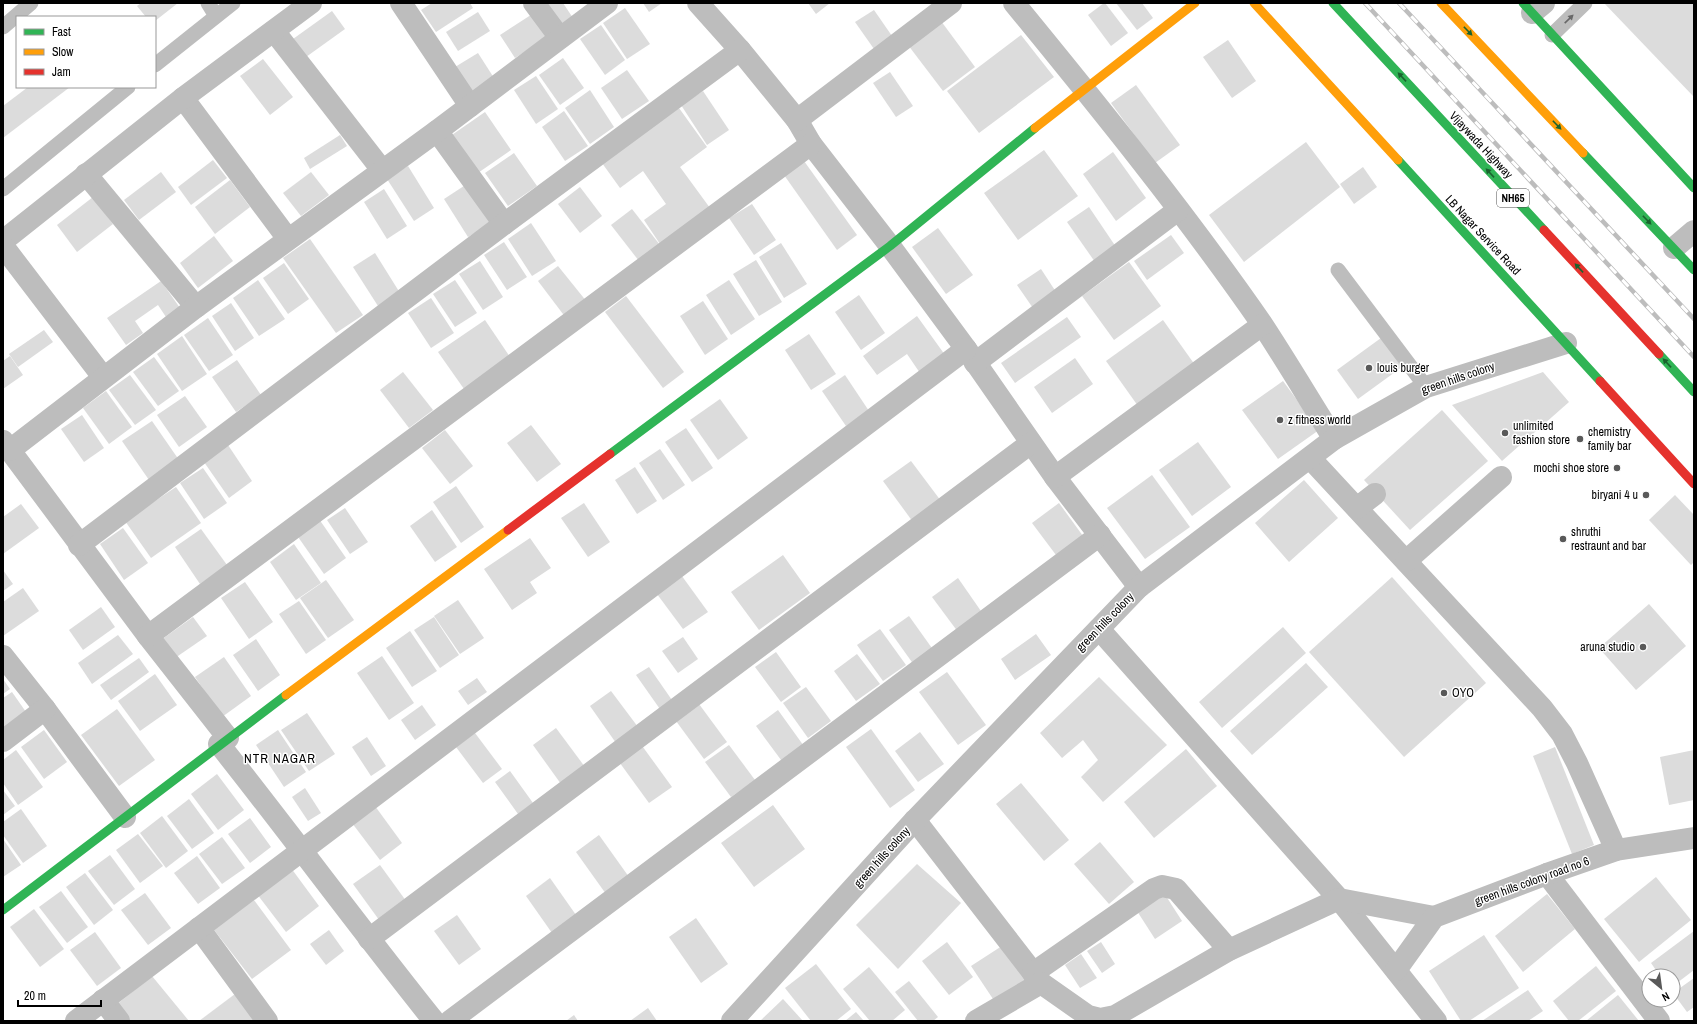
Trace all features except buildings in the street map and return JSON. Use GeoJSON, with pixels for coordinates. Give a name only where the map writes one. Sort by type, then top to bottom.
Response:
{"type":"FeatureCollection","features":[{"type":"Feature","properties":{"kind":"main road"},"geometry":{"type":"LineString","coordinates":[[3,910],[223,741],[890,246],[1084,89],[1195,3]]}},
{"type":"Feature","properties":{"kind":"main road","name":"LB Nagar Service Road"},"geometry":{"type":"LineString","coordinates":[[1254,3],[1694,484]]}},
{"type":"Feature","properties":{"kind":"main road","name":"Vijaywada Highway"},"geometry":{"type":"LineString","coordinates":[[1333,3],[1694,392]]}},
{"type":"Feature","properties":{"kind":"main road"},"geometry":{"type":"LineString","coordinates":[[1441,3],[1694,270]]}},
{"type":"Feature","properties":{"kind":"main road"},"geometry":{"type":"LineString","coordinates":[[1533,6],[1552,35],[1694,188]]}},
{"type":"Feature","properties":{"kind":"street"},"geometry":{"type":"LineString","coordinates":[[3,241],[183,98],[311,3]]}},
{"type":"Feature","properties":{"kind":"street"},"geometry":{"type":"LineString","coordinates":[[401,3],[470,106]]}},
{"type":"Feature","properties":{"kind":"street"},"geometry":{"type":"LineString","coordinates":[[534,3],[560,38]]}},
{"type":"Feature","properties":{"kind":"street"},"geometry":{"type":"LineString","coordinates":[[434,1021],[369,939],[302,850],[148,636],[79,545],[7,445],[103,377],[288,239],[437,131],[607,3]]}},
{"type":"Feature","properties":{"kind":"street"},"geometry":{"type":"LineString","coordinates":[[797,120],[951,3]]}},
{"type":"Feature","properties":{"kind":"street"},"geometry":{"type":"LineString","coordinates":[[1014,3],[1084,89],[1178,210],[1262,325],[1334,440]]}},
{"type":"Feature","properties":{"kind":"street"},"geometry":{"type":"LineString","coordinates":[[709,7],[740,50],[797,120],[811,144],[890,246],[1055,476],[1139,586]]}},
{"type":"Feature","properties":{"kind":"street"},"geometry":{"type":"LineString","coordinates":[[274,31],[382,170]]}},
{"type":"Feature","properties":{"kind":"street"},"geometry":{"type":"LineString","coordinates":[[79,545],[504,224],[740,50]]}},
{"type":"Feature","properties":{"kind":"street"},"geometry":{"type":"LineString","coordinates":[[183,98],[288,239]]}},
{"type":"Feature","properties":{"kind":"street"},"geometry":{"type":"LineString","coordinates":[[437,131],[504,224]]}},
{"type":"Feature","properties":{"kind":"street"},"geometry":{"type":"LineString","coordinates":[[148,636],[811,144]]}},
{"type":"Feature","properties":{"kind":"street"},"geometry":{"type":"LineString","coordinates":[[86,174],[196,307]]}},
{"type":"Feature","properties":{"kind":"street"},"geometry":{"type":"LineString","coordinates":[[76,1021],[302,850],[970,356],[1178,210]]}},
{"type":"Feature","properties":{"kind":"street"},"geometry":{"type":"LineString","coordinates":[[1674,248],[1694,230]]}},
{"type":"Feature","properties":{"kind":"street"},"geometry":{"type":"LineString","coordinates":[[3,246],[103,377]]}},
{"type":"Feature","properties":{"kind":"street"},"geometry":{"type":"LineString","coordinates":[[1055,476],[1262,325]]}},
{"type":"Feature","properties":{"kind":"street","name":"green hills colony"},"geometry":{"type":"LineString","coordinates":[[732,1021],[914,820],[1139,586],[1334,440],[1426,387],[1566,343]]}},
{"type":"Feature","properties":{"kind":"street"},"geometry":{"type":"LineString","coordinates":[[369,939],[1031,443]]}},
{"type":"Feature","properties":{"kind":"street"},"geometry":{"type":"LineString","coordinates":[[1310,458],[1542,708],[1562,734],[1577,763],[1616,850]]}},
{"type":"Feature","properties":{"kind":"street"},"geometry":{"type":"LineString","coordinates":[[1406,561],[1501,477]]}},
{"type":"Feature","properties":{"kind":"street"},"geometry":{"type":"LineString","coordinates":[[1357,508],[1375,494]]}},
{"type":"Feature","properties":{"kind":"street"},"geometry":{"type":"LineString","coordinates":[[450,1021],[1100,535]]}},
{"type":"Feature","properties":{"kind":"street"},"geometry":{"type":"LineString","coordinates":[[1099,629],[1340,899],[1436,1021]]}},
{"type":"Feature","properties":{"kind":"street"},"geometry":{"type":"LineString","coordinates":[[3,656],[45,709],[125,817]]}},
{"type":"Feature","properties":{"kind":"street"},"geometry":{"type":"LineString","coordinates":[[3,741],[45,709]]}},
{"type":"Feature","properties":{"kind":"street"},"geometry":{"type":"LineString","coordinates":[[914,820],[1037,978],[1088,1016],[1100,1019],[1115,1016],[1229,950],[1340,899],[1434,918],[1396,970]]}},
{"type":"Feature","properties":{"kind":"street","name":"green hills colony road no 6"},"geometry":{"type":"LineString","coordinates":[[1434,918],[1547,874],[1616,850],[1694,838]]}},
{"type":"Feature","properties":{"kind":"street"},"geometry":{"type":"LineString","coordinates":[[1547,874],[1659,1021]]}},
{"type":"Feature","properties":{"kind":"street"},"geometry":{"type":"LineString","coordinates":[[976,1021],[1037,978],[1154,888],[1162,886],[1176,889],[1229,950]]}},
{"type":"Feature","properties":{"kind":"street"},"geometry":{"type":"LineString","coordinates":[[199,928],[267,1021]]}},
{"type":"Feature","properties":{"kind":"street"},"geometry":{"type":"LineString","coordinates":[[103,1000],[119,1021]]}},
{"type":"Feature","properties":{"kind":"lane"},"geometry":{"type":"LineString","coordinates":[[3,27],[31,3]]}},
{"type":"Feature","properties":{"kind":"lane"},"geometry":{"type":"LineString","coordinates":[[156,64],[212,9],[233,3]]}},
{"type":"Feature","properties":{"kind":"lane"},"geometry":{"type":"LineString","coordinates":[[1552,35],[1585,3]]}},
{"type":"Feature","properties":{"kind":"lane"},"geometry":{"type":"LineString","coordinates":[[3,189],[127,88]]}},
{"type":"Feature","properties":{"kind":"lane"},"geometry":{"type":"LineString","coordinates":[[1338,270],[1426,387]]}},
{"type":"Feature","properties":{"kind":"railway"},"geometry":{"type":"LineString","coordinates":[[1365,3],[1694,357]]}},
{"type":"Feature","properties":{"kind":"railway"},"geometry":{"type":"LineString","coordinates":[[1399,3],[1694,319]]}},
{"type":"Feature","properties":{"kind":"traffic: fast"},"geometry":{"type":"LineString","coordinates":[[1333,3],[1544,230]]}},
{"type":"Feature","properties":{"kind":"traffic: fast"},"geometry":{"type":"LineString","coordinates":[[1523,3],[1694,188]]}},
{"type":"Feature","properties":{"kind":"traffic: fast"},"geometry":{"type":"LineString","coordinates":[[610,454],[890,246],[1035,128]]}},
{"type":"Feature","properties":{"kind":"traffic: fast"},"geometry":{"type":"LineString","coordinates":[[1583,153],[1694,270]]}},
{"type":"Feature","properties":{"kind":"traffic: fast"},"geometry":{"type":"LineString","coordinates":[[1398,160],[1600,381]]}},
{"type":"Feature","properties":{"kind":"traffic: fast"},"geometry":{"type":"LineString","coordinates":[[1659,354],[1694,392]]}},
{"type":"Feature","properties":{"kind":"traffic: fast"},"geometry":{"type":"LineString","coordinates":[[3,910],[286,695]]}},
{"type":"Feature","properties":{"kind":"traffic: slow"},"geometry":{"type":"LineString","coordinates":[[1035,128],[1195,3]]}},
{"type":"Feature","properties":{"kind":"traffic: slow"},"geometry":{"type":"LineString","coordinates":[[1254,3],[1398,160]]}},
{"type":"Feature","properties":{"kind":"traffic: slow"},"geometry":{"type":"LineString","coordinates":[[1441,3],[1583,153]]}},
{"type":"Feature","properties":{"kind":"traffic: slow"},"geometry":{"type":"LineString","coordinates":[[286,695],[508,530]]}},
{"type":"Feature","properties":{"kind":"traffic: jam"},"geometry":{"type":"LineString","coordinates":[[1544,230],[1659,354]]}},
{"type":"Feature","properties":{"kind":"traffic: jam"},"geometry":{"type":"LineString","coordinates":[[1600,381],[1694,484]]}},
{"type":"Feature","properties":{"kind":"traffic: jam"},"geometry":{"type":"LineString","coordinates":[[508,530],[610,454]]}},
{"type":"Feature","properties":{"kind":"place","name":"louis burger"},"geometry":{"type":"Point","coordinates":[1369,368]}},
{"type":"Feature","properties":{"kind":"place","name":"z fitness world"},"geometry":{"type":"Point","coordinates":[1280,420]}},
{"type":"Feature","properties":{"kind":"place","name":"unlimited fashion store"},"geometry":{"type":"Point","coordinates":[1505,433]}},
{"type":"Feature","properties":{"kind":"place","name":"chemistry family bar"},"geometry":{"type":"Point","coordinates":[1580,439]}},
{"type":"Feature","properties":{"kind":"place","name":"mochi shoe store"},"geometry":{"type":"Point","coordinates":[1617,468]}},
{"type":"Feature","properties":{"kind":"place","name":"biryani 4 u"},"geometry":{"type":"Point","coordinates":[1646,495]}},
{"type":"Feature","properties":{"kind":"place","name":"shruthi restraunt and bar"},"geometry":{"type":"Point","coordinates":[1563,539]}},
{"type":"Feature","properties":{"kind":"place","name":"aruna studio"},"geometry":{"type":"Point","coordinates":[1643,647]}},
{"type":"Feature","properties":{"kind":"place","name":"OYO"},"geometry":{"type":"Point","coordinates":[1444,693]}},
{"type":"Feature","properties":{"kind":"district","name":"NTR NAGAR"},"geometry":{"type":"Point","coordinates":[280,758]}}]}
